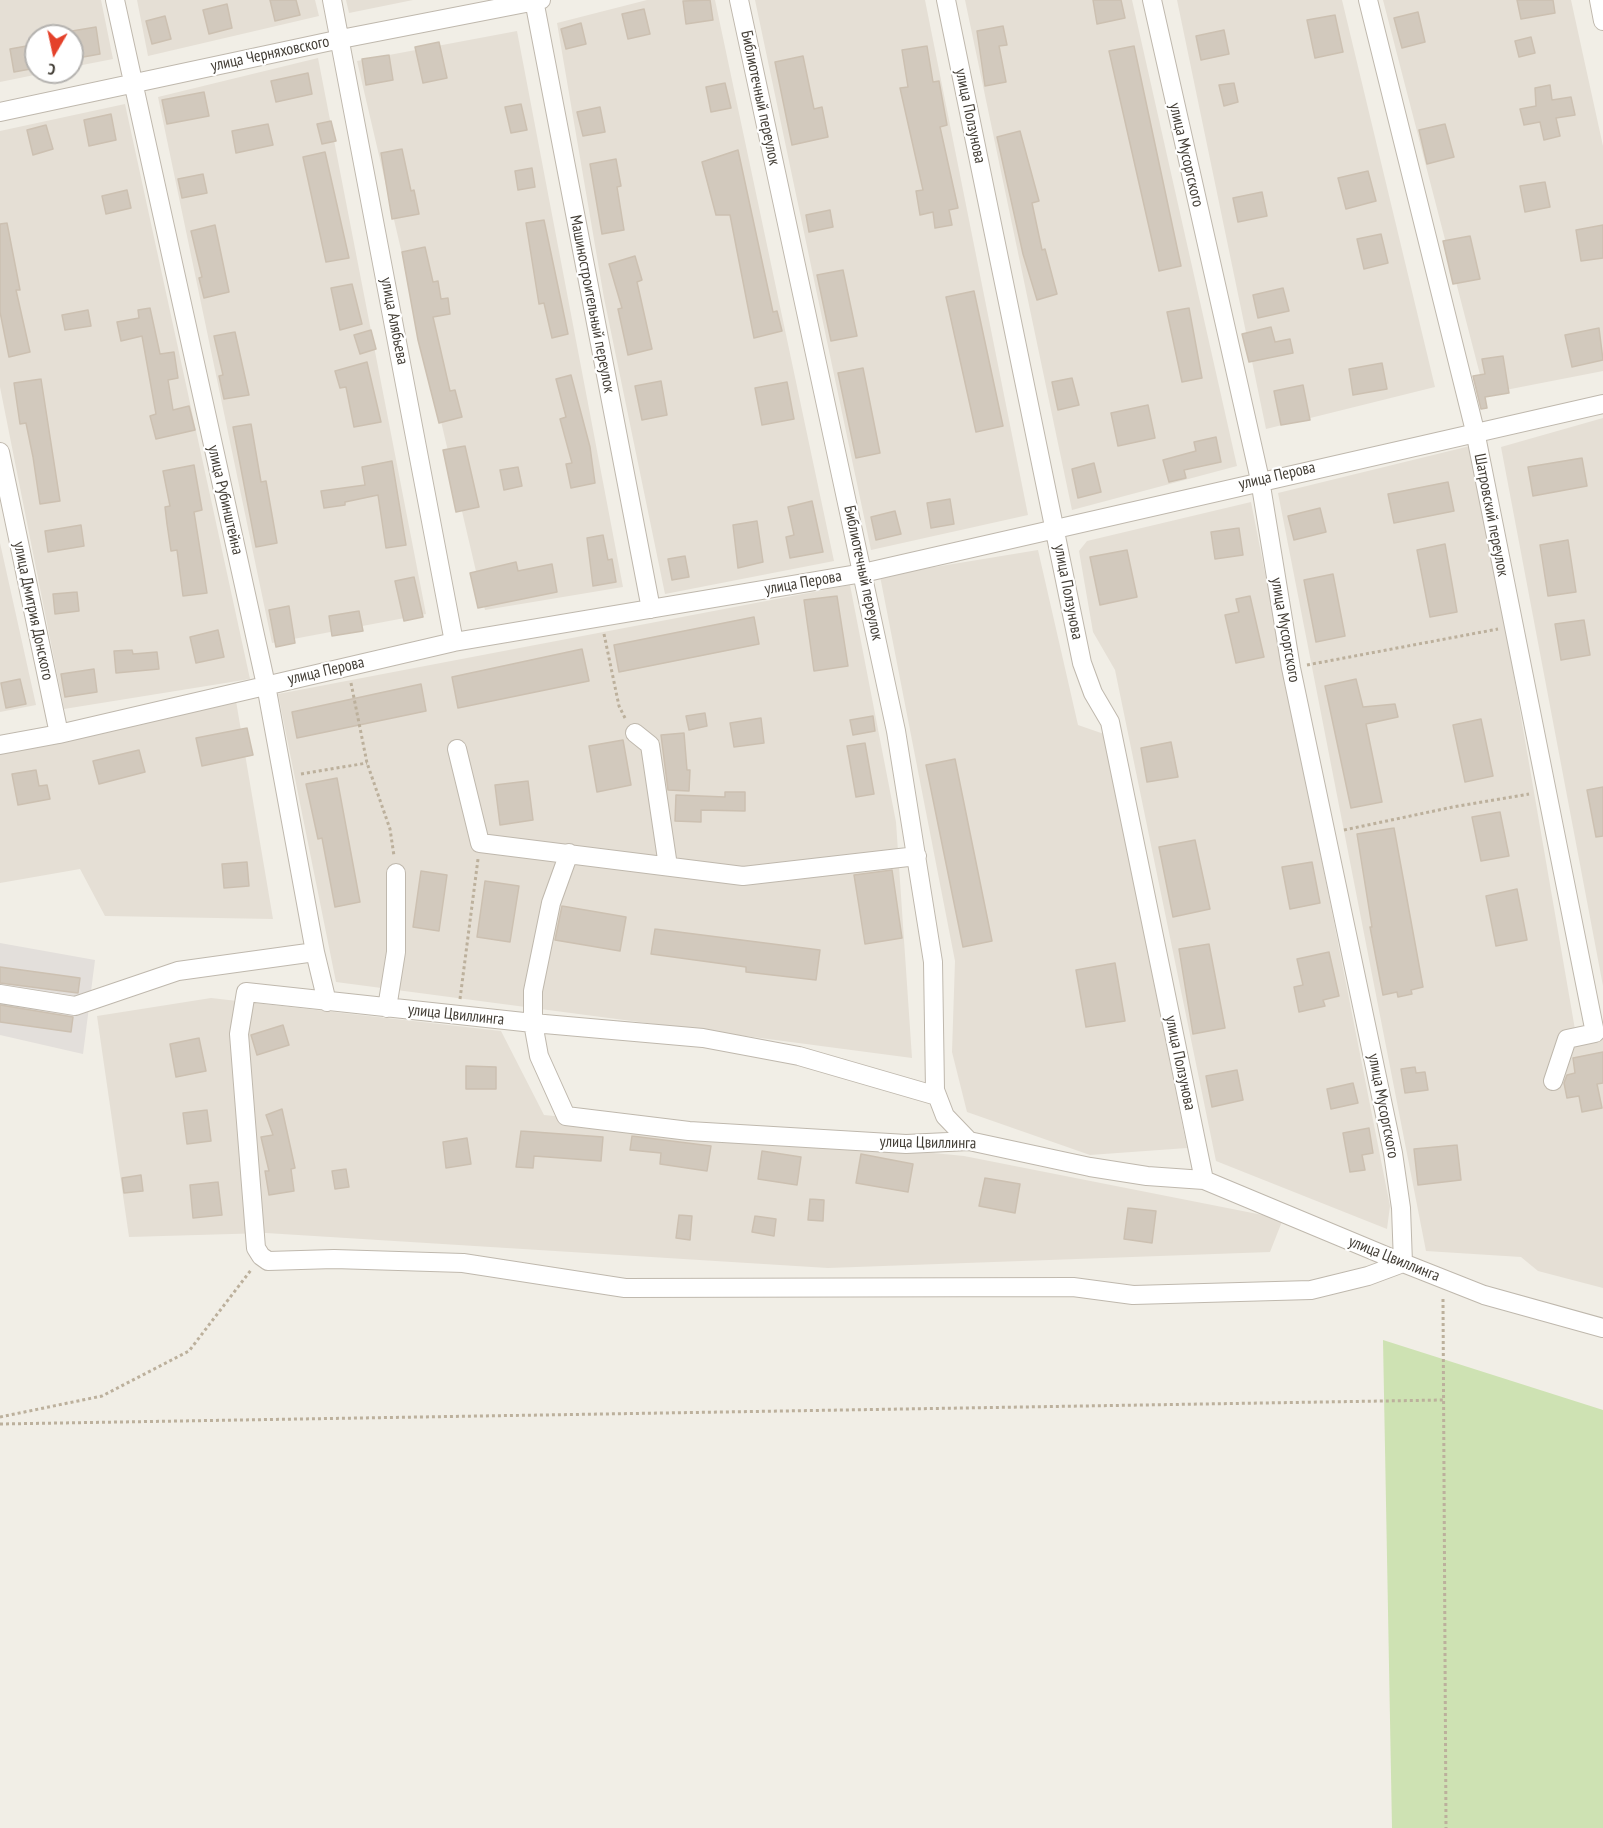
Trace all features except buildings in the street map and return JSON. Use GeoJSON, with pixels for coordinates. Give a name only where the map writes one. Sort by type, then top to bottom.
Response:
{"type":"FeatureCollection","features":[{"type":"Feature","properties":{"kind":"street","name":"улица Рубинштейна"},"geometry":{"type":"LineString","coordinates":[[115,0],[267,685],[315,952],[327,1002]]}},
{"type":"Feature","properties":{"kind":"street","name":"улица Алябьева"},"geometry":{"type":"LineString","coordinates":[[332,0],[454,642]]}},
{"type":"Feature","properties":{"kind":"street","name":"улица Черняховского"},"geometry":{"type":"LineString","coordinates":[[0,112],[536,0]]}},
{"type":"Feature","properties":{"kind":"street","name":"Машиностроительный переулок"},"geometry":{"type":"LineString","coordinates":[[536,0],[651,609]]}},
{"type":"Feature","properties":{"kind":"street","name":"Библиотечный переулок"},"geometry":{"type":"LineString","coordinates":[[739,0],[896,731],[933,962],[935,1090],[945,1116],[969,1140]]}},
{"type":"Feature","properties":{"kind":"street","name":"улица Ползунова"},"geometry":{"type":"LineString","coordinates":[[946,0],[1082,663],[1093,693],[1110,722],[1204,1180]]}},
{"type":"Feature","properties":{"kind":"street","name":"улица Мусоргского"},"geometry":{"type":"LineString","coordinates":[[1152,0],[1260,480],[1291,668],[1393,1153],[1401,1208],[1403,1263]]}},
{"type":"Feature","properties":{"kind":"street","name":"Шатровский переулок"},"geometry":{"type":"LineString","coordinates":[[1368,0],[1475,431],[1512,626],[1548,791],[1595,1033],[1567,1039],[1553,1081]]}},
{"type":"Feature","properties":{"kind":"street"},"geometry":{"type":"LineString","coordinates":[[1599,0],[1603,21]]}},
{"type":"Feature","properties":{"kind":"street","name":"улица Перова"},"geometry":{"type":"LineString","coordinates":[[0,745],[59,734],[454,642],[863,573],[1056,530],[1260,480],[1603,404]]}},
{"type":"Feature","properties":{"kind":"street","name":"улица Дмитрия Донского"},"geometry":{"type":"LineString","coordinates":[[0,452],[59,734]]}},
{"type":"Feature","properties":{"kind":"street"},"geometry":{"type":"LineString","coordinates":[[636,733],[650,745],[668,866]]}},
{"type":"Feature","properties":{"kind":"street"},"geometry":{"type":"LineString","coordinates":[[457,749],[480,843],[743,876],[917,856]]}},
{"type":"Feature","properties":{"kind":"street"},"geometry":{"type":"LineString","coordinates":[[569,853],[551,903],[533,991],[533,1023],[703,1038],[799,1056],[937,1096]]}},
{"type":"Feature","properties":{"kind":"street"},"geometry":{"type":"LineString","coordinates":[[387,1008],[396,952],[396,873]]}},
{"type":"Feature","properties":{"kind":"street"},"geometry":{"type":"LineString","coordinates":[[0,994],[75,1006],[178,972],[315,952]]}},
{"type":"Feature","properties":{"kind":"street"},"geometry":{"type":"LineString","coordinates":[[255,960],[238,1034],[256,1248],[268,1261],[334,1259],[463,1263],[625,1288],[1073,1287],[1133,1295],[1311,1290],[1368,1276],[1403,1263]]}},
{"type":"Feature","properties":{"kind":"street","name":"улица Цвиллинга"},"geometry":{"type":"LineString","coordinates":[[246,992],[533,1023],[539,1056],[566,1116],[689,1131],[906,1144],[969,1140],[1090,1167],[1147,1176],[1204,1180],[1484,1296],[1603,1328]]}},
{"type":"Feature","properties":{"kind":"path"},"geometry":{"type":"LineString","coordinates":[[601,618],[619,706],[636,733]]}},
{"type":"Feature","properties":{"kind":"path"},"geometry":{"type":"LineString","coordinates":[[1291,668],[1512,626]]}},
{"type":"Feature","properties":{"kind":"path"},"geometry":{"type":"LineString","coordinates":[[348,666],[367,763],[390,829],[396,873]]}},
{"type":"Feature","properties":{"kind":"path"},"geometry":{"type":"LineString","coordinates":[[282,777],[367,763]]}},
{"type":"Feature","properties":{"kind":"path"},"geometry":{"type":"LineString","coordinates":[[1327,834],[1453,807],[1548,791]]}},
{"type":"Feature","properties":{"kind":"path"},"geometry":{"type":"LineString","coordinates":[[458,1015],[480,843]]}},
{"type":"Feature","properties":{"kind":"path"},"geometry":{"type":"LineString","coordinates":[[0,1417],[102,1396],[189,1351],[261,1256]]}},
{"type":"Feature","properties":{"kind":"path"},"geometry":{"type":"LineString","coordinates":[[1443,1279],[1446,1828]]}},
{"type":"Feature","properties":{"kind":"path"},"geometry":{"type":"LineString","coordinates":[[0,1424],[1444,1400]]}},
{"type":"Feature","properties":{"kind":"shaded area"},"geometry":{"type":"Polygon","coordinates":[[[0,0],[101,0],[113,59],[84,65],[84,24],[24,24],[24,77],[0,82],[0,0]]]}},
{"type":"Feature","properties":{"kind":"shaded area"},"geometry":{"type":"Polygon","coordinates":[[[137,0],[315,0],[319,16],[148,56],[137,0]]]}},
{"type":"Feature","properties":{"kind":"shaded area"},"geometry":{"type":"Polygon","coordinates":[[[346,0],[413,0],[349,13],[346,0]]]}},
{"type":"Feature","properties":{"kind":"shaded area"},"geometry":{"type":"Polygon","coordinates":[[[647,0],[715,0],[834,561],[665,594],[604,298],[557,23],[647,0]]]}},
{"type":"Feature","properties":{"kind":"shaded area"},"geometry":{"type":"Polygon","coordinates":[[[755,0],[925,0],[1028,515],[871,550],[755,0]]]}},
{"type":"Feature","properties":{"kind":"shaded area"},"geometry":{"type":"Polygon","coordinates":[[[965,0],[1132,0],[1237,466],[1072,510],[965,0]]]}},
{"type":"Feature","properties":{"kind":"shaded area"},"geometry":{"type":"Polygon","coordinates":[[[1177,0],[1342,0],[1435,387],[1266,429],[1177,0]]]}},
{"type":"Feature","properties":{"kind":"shaded area"},"geometry":{"type":"Polygon","coordinates":[[[1383,0],[1571,0],[1603,146],[1603,371],[1485,394],[1383,0]]]}},
{"type":"Feature","properties":{"kind":"shaded area"},"geometry":{"type":"Polygon","coordinates":[[[517,31],[623,587],[485,610],[357,61],[517,31]]]}},
{"type":"Feature","properties":{"kind":"shaded area"},"geometry":{"type":"Polygon","coordinates":[[[318,58],[426,614],[272,643],[158,97],[318,58]]]}},
{"type":"Feature","properties":{"kind":"shaded area"},"geometry":{"type":"Polygon","coordinates":[[[125,104],[250,679],[64,709],[0,387],[0,131],[125,104]]]}},
{"type":"Feature","properties":{"kind":"shaded area"},"geometry":{"type":"Polygon","coordinates":[[[1603,418],[1603,986],[1501,447],[1603,418]]]}},
{"type":"Feature","properties":{"kind":"shaded area"},"geometry":{"type":"Polygon","coordinates":[[[1474,445],[1577,1041],[1603,1037],[1603,1288],[1538,1271],[1521,1257],[1426,1251],[1278,493],[1474,445]]]}},
{"type":"Feature","properties":{"kind":"shaded area"},"geometry":{"type":"Polygon","coordinates":[[[1251,502],[1390,1206],[1387,1229],[1216,1161],[1115,670],[1093,632],[1079,551],[1087,541],[1251,502]]]}},
{"type":"Feature","properties":{"kind":"shaded area"},"geometry":{"type":"Polygon","coordinates":[[[0,543],[36,705],[0,712],[0,543]]]}},
{"type":"Feature","properties":{"kind":"shaded area"},"geometry":{"type":"Polygon","coordinates":[[[1038,550],[1078,725],[1104,734],[1187,1148],[1090,1155],[967,1112],[952,1052],[955,961],[880,576],[1038,550]]]}},
{"type":"Feature","properties":{"kind":"shaded area"},"geometry":{"type":"Polygon","coordinates":[[[850,585],[896,822],[912,1058],[336,982],[278,694],[850,585]]]}},
{"type":"Feature","properties":{"kind":"shaded area"},"geometry":{"type":"Polygon","coordinates":[[[236,701],[273,919],[105,916],[80,869],[0,883],[0,751],[236,701]]]}},
{"type":"Feature","properties":{"kind":"shaded area"},"geometry":{"type":"Polygon","coordinates":[[[0,943],[95,960],[83,1054],[0,1035],[0,943]]]}},
{"type":"Feature","properties":{"kind":"shaded area"},"geometry":{"type":"Polygon","coordinates":[[[211,998],[501,1031],[544,1115],[964,1156],[1283,1219],[1270,1252],[828,1268],[266,1233],[129,1237],[97,1016],[211,998]]]}},
{"type":"Feature","properties":{"kind":"green space"},"geometry":{"type":"Polygon","coordinates":[[[1383,1340],[1603,1410],[1603,1828],[1392,1828],[1383,1340]]]}}]}
